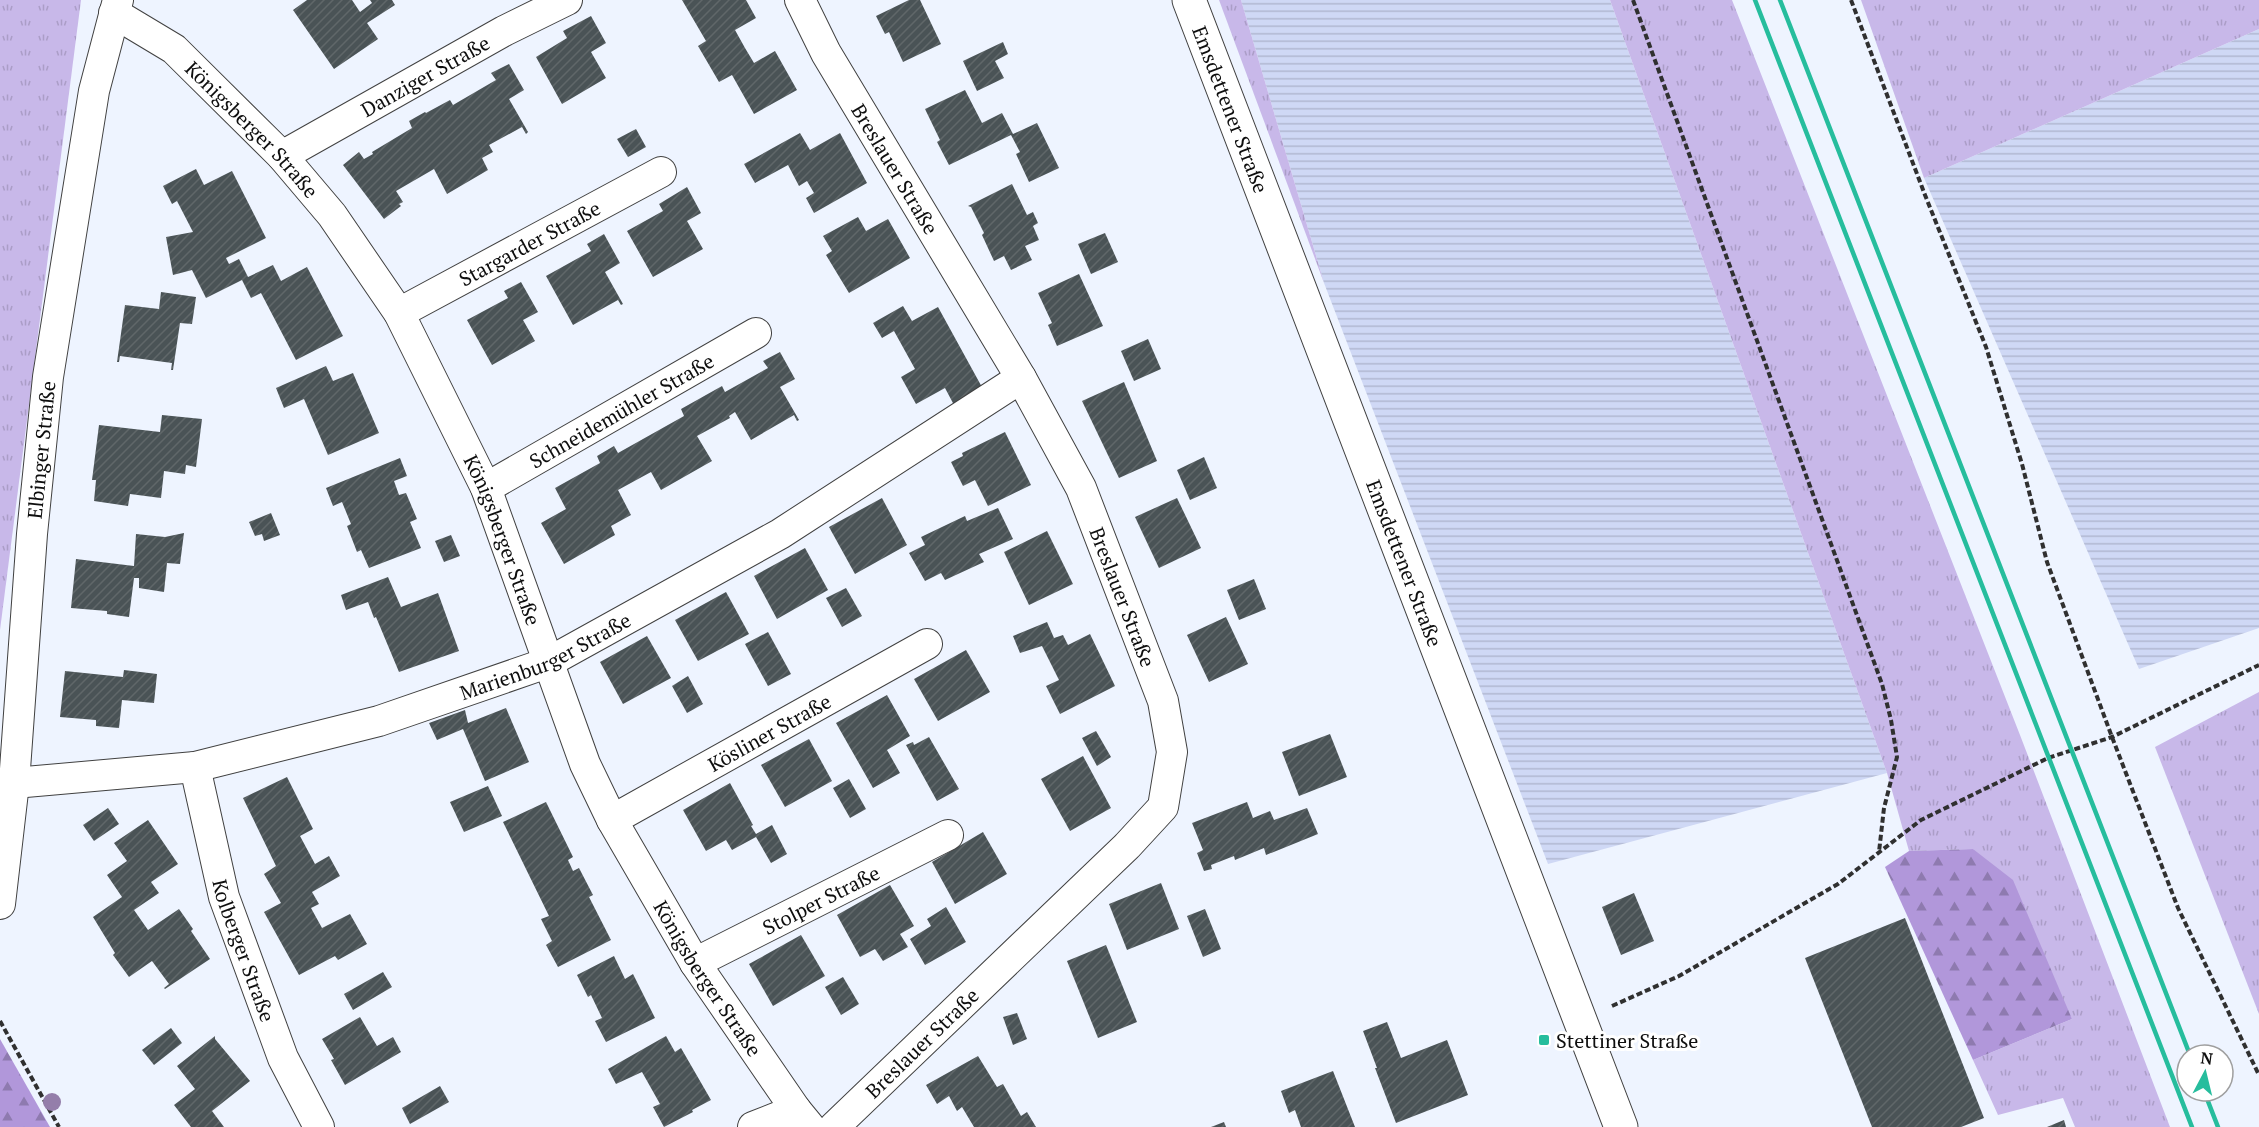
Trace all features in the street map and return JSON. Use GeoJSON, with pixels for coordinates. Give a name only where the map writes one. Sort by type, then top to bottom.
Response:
{"type":"FeatureCollection","features":[{"type":"Feature","properties":{"kind":"street","name":"Danziger Straße"},"geometry":{"type":"LineString","coordinates":[[282,156],[504,31],[567,0]]}},
{"type":"Feature","properties":{"kind":"street","name":"Breslauer Straße"},"geometry":{"type":"LineString","coordinates":[[800,0],[826,53],[1021,378],[1081,488],[1164,701],[1172,752],[1163,807],[1127,846],[834,1127]]}},
{"type":"Feature","properties":{"kind":"street","name":"Emsdettener Straße"},"geometry":{"type":"LineString","coordinates":[[1190,0],[1621,1127]]}},
{"type":"Feature","properties":{"kind":"street","name":"Königsberger Straße"},"geometry":{"type":"LineString","coordinates":[[116,6],[174,49],[282,156],[333,215],[399,313],[486,488],[585,764],[612,820],[695,963],[803,1119]]}},
{"type":"Feature","properties":{"kind":"street","name":"Elbinger Straße"},"geometry":{"type":"LineString","coordinates":[[0,904],[14,783],[32,534],[48,377],[94,91],[116,6]]}},
{"type":"Feature","properties":{"kind":"street","name":"Stargarder Straße"},"geometry":{"type":"LineString","coordinates":[[399,313],[661,172]]}},
{"type":"Feature","properties":{"kind":"street","name":"Schneidemühler Straße"},"geometry":{"type":"LineString","coordinates":[[486,488],[756,333]]}},
{"type":"Feature","properties":{"kind":"street","name":"Marienburger Straße"},"geometry":{"type":"LineString","coordinates":[[14,783],[195,767],[379,721],[547,663],[780,534],[1021,378]]}},
{"type":"Feature","properties":{"kind":"street","name":"Kösliner Straße"},"geometry":{"type":"LineString","coordinates":[[612,820],[927,644]]}},
{"type":"Feature","properties":{"kind":"street","name":"Kolberger Straße"},"geometry":{"type":"LineString","coordinates":[[195,767],[224,897],[283,1058],[319,1127]]}},
{"type":"Feature","properties":{"kind":"street","name":"Stolper Straße"},"geometry":{"type":"LineString","coordinates":[[695,963],[948,835]]}},
{"type":"Feature","properties":{"kind":"street"},"geometry":{"type":"LineString","coordinates":[[753,1127],[803,1119]]}},
{"type":"Feature","properties":{"kind":"path"},"geometry":{"type":"LineString","coordinates":[[1633,0],[1882,684],[1897,757],[1884,808],[1879,852]]}},
{"type":"Feature","properties":{"kind":"path"},"geometry":{"type":"LineString","coordinates":[[1851,0],[1986,347],[2022,464],[2047,562],[2112,736],[2178,908],[2259,1075]]}},
{"type":"Feature","properties":{"kind":"path"},"geometry":{"type":"LineString","coordinates":[[1581,1020],[1678,976],[1838,884],[1921,820],[2048,758],[2112,736],[2259,665]]}},
{"type":"Feature","properties":{"kind":"path"},"geometry":{"type":"LineString","coordinates":[[0,1021],[59,1127]]}},
{"type":"Feature","properties":{"kind":"shaded area"},"geometry":{"type":"Polygon","coordinates":[[[1241,0],[1610,0],[1887,773],[1548,864],[1324,283],[1241,0]]]}},
{"type":"Feature","properties":{"kind":"shaded area"},"geometry":{"type":"Polygon","coordinates":[[[2259,29],[2259,628],[2139,669],[1924,178],[2259,29]]]}},
{"type":"Feature","properties":{"kind":"green space"},"geometry":{"type":"Polygon","coordinates":[[[0,0],[81,0],[0,630],[0,0]]]}},
{"type":"Feature","properties":{"kind":"green space"},"geometry":{"type":"Polygon","coordinates":[[[1219,0],[1241,0],[1324,283],[1219,0]]]}},
{"type":"Feature","properties":{"kind":"green space"},"geometry":{"type":"Polygon","coordinates":[[[1610,0],[1732,0],[2020,735],[2170,1127],[2075,1127],[2063,1098],[1998,1115],[1973,1060],[2072,1019],[1973,849],[1909,851],[1887,773],[1610,0]]]}},
{"type":"Feature","properties":{"kind":"green space"},"geometry":{"type":"Polygon","coordinates":[[[1861,0],[2259,0],[2259,29],[1924,178],[1861,0]]]}},
{"type":"Feature","properties":{"kind":"green space"},"geometry":{"type":"Polygon","coordinates":[[[2259,692],[2259,1014],[2155,747],[2259,692]]]}},
{"type":"Feature","properties":{"kind":"green space"},"geometry":{"type":"Polygon","coordinates":[[[1973,849],[2013,880],[2072,1019],[1973,1060],[1885,867],[1909,851],[1973,849]]]}},
{"type":"Feature","properties":{"kind":"green space"},"geometry":{"type":"Polygon","coordinates":[[[0,1039],[50,1127],[0,1127],[0,1039]]]}},
{"type":"Feature","properties":{"kind":"building"},"geometry":{"type":"Polygon","coordinates":[[[307,0],[352,0],[360,12],[372,3],[370,0],[392,0],[395,5],[367,23],[378,39],[334,69],[293,10],[307,0]]]}},
{"type":"Feature","properties":{"kind":"building"},"geometry":{"type":"Polygon","coordinates":[[[682,0],[746,0],[756,18],[735,30],[745,48],[754,63],[775,51],[797,90],[754,114],[732,75],[719,82],[698,46],[706,41],[682,0]]]}},
{"type":"Feature","properties":{"kind":"building"},"geometry":{"type":"Polygon","coordinates":[[[909,0],[920,0],[941,44],[903,62],[889,32],[885,34],[876,16],[909,0]]]}},
{"type":"Feature","properties":{"kind":"building"},"geometry":{"type":"Polygon","coordinates":[[[591,16],[606,43],[591,52],[606,78],[562,104],[536,57],[567,38],[563,31],[591,16]]]}},
{"type":"Feature","properties":{"kind":"building"},"geometry":{"type":"Polygon","coordinates":[[[1003,42],[1008,54],[995,61],[1004,78],[977,91],[963,61],[1003,42]]]}},
{"type":"Feature","properties":{"kind":"building"},"geometry":{"type":"Polygon","coordinates":[[[509,64],[524,90],[509,99],[528,132],[526,134],[522,127],[489,145],[493,152],[482,158],[488,170],[447,194],[434,169],[396,191],[403,202],[384,219],[343,165],[359,152],[364,159],[373,154],[372,152],[412,128],[409,121],[425,112],[450,100],[453,105],[496,80],[491,73],[509,64]]]}},
{"type":"Feature","properties":{"kind":"building"},"geometry":{"type":"Polygon","coordinates":[[[965,90],[982,123],[1002,113],[1013,134],[1037,123],[1059,168],[1029,182],[1016,154],[1020,152],[1011,135],[949,165],[937,142],[940,140],[925,109],[965,90]]]}},
{"type":"Feature","properties":{"kind":"building"},"geometry":{"type":"Polygon","coordinates":[[[636,129],[646,147],[628,157],[617,139],[636,129]]]}},
{"type":"Feature","properties":{"kind":"building"},"geometry":{"type":"Polygon","coordinates":[[[800,133],[810,150],[840,133],[867,183],[814,213],[806,198],[814,193],[807,181],[799,186],[788,165],[755,183],[744,164],[800,133]]]}},
{"type":"Feature","properties":{"kind":"building"},"geometry":{"type":"Polygon","coordinates":[[[196,169],[204,185],[232,171],[266,238],[226,258],[229,264],[239,259],[248,277],[273,265],[281,281],[307,267],[343,336],[296,360],[261,293],[251,298],[242,280],[206,298],[192,270],[173,275],[166,237],[193,232],[177,201],[172,204],[163,186],[196,169]]]}},
{"type":"Feature","properties":{"kind":"building"},"geometry":{"type":"Polygon","coordinates":[[[1012,184],[1027,215],[1033,212],[1038,223],[1033,226],[1039,240],[1025,246],[1032,260],[1011,270],[1004,256],[994,261],[982,235],[984,233],[971,207],[968,206],[1012,184]]]}},
{"type":"Feature","properties":{"kind":"building"},"geometry":{"type":"Polygon","coordinates":[[[687,187],[701,213],[687,221],[703,249],[653,277],[627,231],[663,211],[659,204],[687,187]]]}},
{"type":"Feature","properties":{"kind":"building"},"geometry":{"type":"Polygon","coordinates":[[[858,217],[866,231],[888,219],[910,258],[849,293],[826,255],[832,251],[823,236],[858,217]]]}},
{"type":"Feature","properties":{"kind":"building"},"geometry":{"type":"Polygon","coordinates":[[[1105,233],[1118,262],[1091,274],[1078,244],[1105,233]]]}},
{"type":"Feature","properties":{"kind":"building"},"geometry":{"type":"Polygon","coordinates":[[[604,234],[620,263],[605,272],[623,304],[621,305],[618,300],[573,325],[546,276],[591,251],[587,244],[604,234]]]}},
{"type":"Feature","properties":{"kind":"building"},"geometry":{"type":"Polygon","coordinates":[[[1079,274],[1103,326],[1057,346],[1048,325],[1052,323],[1038,293],[1079,274]]]}},
{"type":"Feature","properties":{"kind":"building"},"geometry":{"type":"Polygon","coordinates":[[[521,282],[538,312],[523,320],[535,341],[492,365],[467,320],[508,298],[504,291],[521,282]]]}},
{"type":"Feature","properties":{"kind":"building"},"geometry":{"type":"Polygon","coordinates":[[[161,292],[196,297],[192,324],[180,323],[173,370],[171,370],[172,363],[120,356],[117,362],[125,305],[159,309],[161,292]]]}},
{"type":"Feature","properties":{"kind":"building"},"geometry":{"type":"Polygon","coordinates":[[[903,306],[912,321],[938,307],[983,389],[954,405],[945,388],[916,404],[901,377],[915,369],[894,331],[882,338],[873,323],[903,306]]]}},
{"type":"Feature","properties":{"kind":"building"},"geometry":{"type":"Polygon","coordinates":[[[1148,339],[1161,369],[1134,381],[1121,351],[1148,339]]]}},
{"type":"Feature","properties":{"kind":"building"},"geometry":{"type":"Polygon","coordinates":[[[780,352],[795,379],[780,387],[799,420],[797,421],[794,415],[751,440],[735,412],[729,416],[730,418],[697,436],[712,461],[661,490],[651,472],[618,490],[631,515],[611,526],[615,535],[564,564],[541,523],[566,509],[555,488],[600,463],[597,456],[614,446],[618,453],[684,416],[681,409],[722,386],[725,392],[768,368],[763,361],[780,352]]]}},
{"type":"Feature","properties":{"kind":"building"},"geometry":{"type":"Polygon","coordinates":[[[326,366],[333,381],[353,373],[379,433],[328,455],[304,399],[284,408],[276,388],[326,366]]]}},
{"type":"Feature","properties":{"kind":"building"},"geometry":{"type":"Polygon","coordinates":[[[1124,382],[1157,461],[1119,478],[1082,401],[1124,382]]]}},
{"type":"Feature","properties":{"kind":"building"},"geometry":{"type":"Polygon","coordinates":[[[162,415],[202,419],[196,467],[186,465],[185,474],[164,471],[161,498],[130,494],[128,506],[94,501],[96,480],[92,480],[99,425],[160,432],[162,415]]]}},
{"type":"Feature","properties":{"kind":"building"},"geometry":{"type":"Polygon","coordinates":[[[1005,432],[1031,485],[988,506],[975,480],[963,486],[951,462],[963,456],[962,453],[1005,432]]]}},
{"type":"Feature","properties":{"kind":"building"},"geometry":{"type":"Polygon","coordinates":[[[1204,457],[1217,488],[1190,500],[1177,470],[1204,457]]]}},
{"type":"Feature","properties":{"kind":"building"},"geometry":{"type":"Polygon","coordinates":[[[400,458],[407,476],[394,481],[399,495],[406,493],[417,519],[410,522],[421,548],[369,568],[361,550],[357,552],[347,526],[351,524],[342,502],[333,506],[326,488],[400,458]]]}},
{"type":"Feature","properties":{"kind":"building"},"geometry":{"type":"Polygon","coordinates":[[[882,498],[907,545],[855,574],[829,527],[882,498]]]}},
{"type":"Feature","properties":{"kind":"building"},"geometry":{"type":"Polygon","coordinates":[[[1177,498],[1201,548],[1159,568],[1135,517],[1177,498]]]}},
{"type":"Feature","properties":{"kind":"building"},"geometry":{"type":"Polygon","coordinates":[[[998,508],[1013,539],[979,554],[984,562],[945,580],[941,573],[925,581],[909,553],[925,545],[921,537],[965,516],[967,521],[998,508]]]}},
{"type":"Feature","properties":{"kind":"building"},"geometry":{"type":"Polygon","coordinates":[[[271,513],[280,535],[264,541],[262,534],[255,536],[249,522],[271,513]]]}},
{"type":"Feature","properties":{"kind":"building"},"geometry":{"type":"Polygon","coordinates":[[[1047,531],[1073,584],[1029,605],[1004,552],[1047,531]]]}},
{"type":"Feature","properties":{"kind":"building"},"geometry":{"type":"Polygon","coordinates":[[[184,533],[180,564],[167,563],[164,592],[139,588],[139,578],[134,578],[129,617],[107,614],[107,611],[71,608],[76,559],[134,566],[136,534],[165,537],[184,533]]]}},
{"type":"Feature","properties":{"kind":"building"},"geometry":{"type":"Polygon","coordinates":[[[451,535],[460,556],[444,562],[435,541],[451,535]]]}},
{"type":"Feature","properties":{"kind":"building"},"geometry":{"type":"Polygon","coordinates":[[[805,548],[828,590],[777,619],[754,576],[805,548]]]}},
{"type":"Feature","properties":{"kind":"building"},"geometry":{"type":"Polygon","coordinates":[[[388,577],[401,607],[438,593],[459,651],[399,672],[368,602],[346,610],[341,595],[388,577]]]}},
{"type":"Feature","properties":{"kind":"building"},"geometry":{"type":"Polygon","coordinates":[[[1254,579],[1266,609],[1239,620],[1227,590],[1254,579]]]}},
{"type":"Feature","properties":{"kind":"building"},"geometry":{"type":"Polygon","coordinates":[[[846,588],[862,616],[842,627],[826,598],[846,588]]]}},
{"type":"Feature","properties":{"kind":"building"},"geometry":{"type":"Polygon","coordinates":[[[726,592],[749,634],[698,661],[675,620],[726,592]]]}},
{"type":"Feature","properties":{"kind":"building"},"geometry":{"type":"Polygon","coordinates":[[[1226,617],[1248,664],[1209,682],[1187,635],[1226,617]]]}},
{"type":"Feature","properties":{"kind":"building"},"geometry":{"type":"Polygon","coordinates":[[[1047,622],[1054,638],[1063,635],[1068,645],[1090,634],[1115,686],[1060,714],[1046,686],[1059,680],[1042,646],[1020,653],[1013,636],[1047,622]]]}},
{"type":"Feature","properties":{"kind":"building"},"geometry":{"type":"Polygon","coordinates":[[[768,632],[791,674],[768,686],[745,644],[768,632]]]}},
{"type":"Feature","properties":{"kind":"building"},"geometry":{"type":"Polygon","coordinates":[[[647,636],[671,678],[623,704],[600,662],[647,636]]]}},
{"type":"Feature","properties":{"kind":"building"},"geometry":{"type":"Polygon","coordinates":[[[966,650],[990,692],[938,721],[914,679],[966,650]]]}},
{"type":"Feature","properties":{"kind":"building"},"geometry":{"type":"Polygon","coordinates":[[[124,670],[157,674],[154,703],[122,700],[119,728],[96,726],[96,720],[60,717],[65,671],[123,677],[124,670]]]}},
{"type":"Feature","properties":{"kind":"building"},"geometry":{"type":"Polygon","coordinates":[[[688,676],[703,704],[687,713],[672,686],[688,676]]]}},
{"type":"Feature","properties":{"kind":"building"},"geometry":{"type":"Polygon","coordinates":[[[887,695],[910,736],[887,750],[900,773],[873,788],[836,723],[887,695]]]}},
{"type":"Feature","properties":{"kind":"building"},"geometry":{"type":"Polygon","coordinates":[[[506,708],[529,762],[485,781],[463,729],[437,740],[429,723],[465,710],[468,723],[506,708]]]}},
{"type":"Feature","properties":{"kind":"building"},"geometry":{"type":"Polygon","coordinates":[[[1096,731],[1111,757],[1097,766],[1082,738],[1096,731]]]}},
{"type":"Feature","properties":{"kind":"building"},"geometry":{"type":"Polygon","coordinates":[[[1330,734],[1347,777],[1299,796],[1282,752],[1330,734]]]}},
{"type":"Feature","properties":{"kind":"building"},"geometry":{"type":"Polygon","coordinates":[[[929,737],[959,789],[937,801],[906,745],[913,742],[914,745],[929,737]]]}},
{"type":"Feature","properties":{"kind":"building"},"geometry":{"type":"Polygon","coordinates":[[[809,739],[832,781],[785,807],[761,765],[809,739]]]}},
{"type":"Feature","properties":{"kind":"building"},"geometry":{"type":"Polygon","coordinates":[[[1083,756],[1111,808],[1070,831],[1041,779],[1083,756]]]}},
{"type":"Feature","properties":{"kind":"building"},"geometry":{"type":"Polygon","coordinates":[[[287,777],[313,829],[300,836],[315,864],[329,856],[340,876],[312,892],[319,904],[311,908],[322,928],[350,914],[367,944],[338,960],[335,956],[299,975],[264,912],[281,903],[264,874],[276,866],[243,798],[287,777]]]}},
{"type":"Feature","properties":{"kind":"building"},"geometry":{"type":"Polygon","coordinates":[[[849,779],[866,809],[850,818],[833,788],[849,779]]]}},
{"type":"Feature","properties":{"kind":"building"},"geometry":{"type":"Polygon","coordinates":[[[730,783],[756,834],[772,825],[787,854],[771,863],[756,837],[732,850],[726,840],[706,851],[683,810],[730,783]]]}},
{"type":"Feature","properties":{"kind":"building"},"geometry":{"type":"Polygon","coordinates":[[[488,786],[502,816],[464,832],[450,802],[488,786]]]}},
{"type":"Feature","properties":{"kind":"building"},"geometry":{"type":"Polygon","coordinates":[[[546,802],[573,857],[568,860],[573,871],[579,868],[593,895],[589,897],[611,940],[558,967],[546,945],[552,941],[541,919],[549,916],[503,822],[546,802]]]}},
{"type":"Feature","properties":{"kind":"building"},"geometry":{"type":"Polygon","coordinates":[[[1247,802],[1253,818],[1270,811],[1274,820],[1307,808],[1318,834],[1266,855],[1264,848],[1235,860],[1234,856],[1211,865],[1212,869],[1204,871],[1197,853],[1203,850],[1192,823],[1247,802]]]}},
{"type":"Feature","properties":{"kind":"building"},"geometry":{"type":"Polygon","coordinates":[[[108,808],[119,824],[94,841],[83,825],[108,808]]]}},
{"type":"Feature","properties":{"kind":"building"},"geometry":{"type":"Polygon","coordinates":[[[148,820],[178,864],[151,882],[159,893],[134,910],[148,930],[179,909],[210,959],[165,989],[169,984],[152,961],[129,977],[113,955],[115,953],[93,917],[122,897],[107,875],[127,861],[114,843],[148,820]]]}},
{"type":"Feature","properties":{"kind":"building"},"geometry":{"type":"Polygon","coordinates":[[[983,832],[1007,874],[955,904],[932,862],[983,832]]]}},
{"type":"Feature","properties":{"kind":"building"},"geometry":{"type":"Polygon","coordinates":[[[1161,883],[1179,929],[1127,950],[1109,904],[1161,883]]]}},
{"type":"Feature","properties":{"kind":"building"},"geometry":{"type":"Polygon","coordinates":[[[890,885],[914,926],[900,934],[908,947],[883,961],[875,949],[860,957],[837,915],[890,885]]]}},
{"type":"Feature","properties":{"kind":"building"},"geometry":{"type":"Polygon","coordinates":[[[1634,893],[1654,941],[1621,955],[1602,907],[1634,893]]]}},
{"type":"Feature","properties":{"kind":"building"},"geometry":{"type":"Polygon","coordinates":[[[946,907],[966,942],[925,965],[910,939],[931,926],[927,919],[946,907]]]}},
{"type":"Feature","properties":{"kind":"building"},"geometry":{"type":"Polygon","coordinates":[[[1205,909],[1221,949],[1203,957],[1187,916],[1205,909]]]}},
{"type":"Feature","properties":{"kind":"building"},"geometry":{"type":"Polygon","coordinates":[[[1905,918],[1984,1118],[1961,1127],[1872,1127],[1805,958],[1905,918]]]}},
{"type":"Feature","properties":{"kind":"building"},"geometry":{"type":"Polygon","coordinates":[[[801,935],[825,976],[773,1006],[749,964],[801,935]]]}},
{"type":"Feature","properties":{"kind":"building"},"geometry":{"type":"Polygon","coordinates":[[[1106,945],[1137,1022],[1098,1038],[1067,961],[1106,945]]]}},
{"type":"Feature","properties":{"kind":"building"},"geometry":{"type":"Polygon","coordinates":[[[614,956],[625,979],[633,974],[655,1018],[606,1042],[595,1021],[602,1018],[591,995],[588,997],[577,975],[614,956]]]}},
{"type":"Feature","properties":{"kind":"building"},"geometry":{"type":"Polygon","coordinates":[[[383,972],[392,987],[353,1010],[344,994],[383,972]]]}},
{"type":"Feature","properties":{"kind":"building"},"geometry":{"type":"Polygon","coordinates":[[[843,977],[859,1004],[841,1015],[825,987],[843,977]]]}},
{"type":"Feature","properties":{"kind":"building"},"geometry":{"type":"Polygon","coordinates":[[[1017,1013],[1027,1039],[1013,1045],[1003,1017],[1017,1013]]]}},
{"type":"Feature","properties":{"kind":"building"},"geometry":{"type":"Polygon","coordinates":[[[360,1017],[377,1046],[393,1037],[401,1052],[345,1085],[322,1039],[360,1017]]]}},
{"type":"Feature","properties":{"kind":"building"},"geometry":{"type":"Polygon","coordinates":[[[1387,1022],[1401,1058],[1447,1040],[1468,1095],[1396,1123],[1363,1031],[1387,1022]]]}},
{"type":"Feature","properties":{"kind":"building"},"geometry":{"type":"Polygon","coordinates":[[[171,1028],[182,1043],[154,1065],[142,1050],[171,1028]]]}},
{"type":"Feature","properties":{"kind":"building"},"geometry":{"type":"Polygon","coordinates":[[[215,1036],[215,1039],[250,1081],[212,1111],[224,1127],[191,1127],[174,1105],[195,1089],[177,1066],[215,1036]]]}},
{"type":"Feature","properties":{"kind":"building"},"geometry":{"type":"Polygon","coordinates":[[[666,1036],[675,1052],[681,1048],[711,1100],[664,1127],[653,1107],[660,1104],[642,1072],[616,1084],[608,1069],[666,1036]]]}},
{"type":"Feature","properties":{"kind":"building"},"geometry":{"type":"Polygon","coordinates":[[[978,1056],[997,1087],[1003,1084],[1021,1116],[1027,1112],[1036,1127],[974,1127],[962,1107],[957,1111],[949,1096],[937,1104],[926,1085],[978,1056]]]}},
{"type":"Feature","properties":{"kind":"building"},"geometry":{"type":"Polygon","coordinates":[[[1333,1071],[1355,1127],[1301,1127],[1295,1110],[1289,1113],[1281,1091],[1333,1071]]]}},
{"type":"Feature","properties":{"kind":"building"},"geometry":{"type":"Polygon","coordinates":[[[440,1086],[449,1102],[410,1124],[402,1108],[440,1086]]]}},
{"type":"Feature","properties":{"kind":"building"},"geometry":{"type":"Polygon","coordinates":[[[2064,1120],[2066,1127],[2047,1127],[2064,1120]]]}},
{"type":"Feature","properties":{"kind":"building"},"geometry":{"type":"Polygon","coordinates":[[[1224,1122],[1226,1127],[1211,1127],[1224,1122]]]}},
{"type":"Feature","properties":{"kind":"railway"},"geometry":{"type":"LineString","coordinates":[[1755,0],[2192,1127]]}},
{"type":"Feature","properties":{"kind":"railway"},"geometry":{"type":"LineString","coordinates":[[1780,0],[2185,1043]]}},
{"type":"Feature","properties":{"kind":"railway"},"geometry":{"type":"LineString","coordinates":[[2209,1103],[2218,1127]]}},
{"type":"Feature","properties":{"kind":"place","name":"Stettiner Straße"},"geometry":{"type":"Point","coordinates":[1544,1040]}}]}
